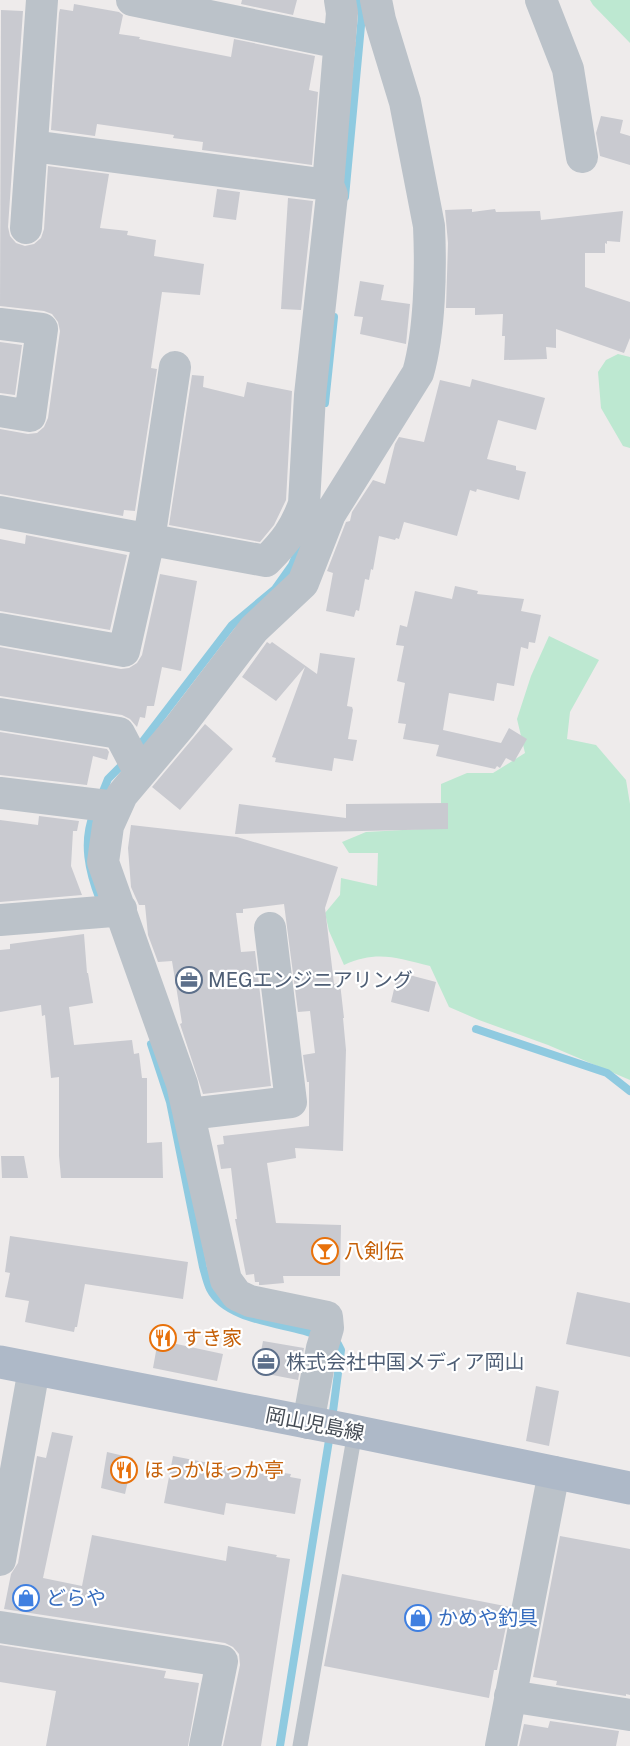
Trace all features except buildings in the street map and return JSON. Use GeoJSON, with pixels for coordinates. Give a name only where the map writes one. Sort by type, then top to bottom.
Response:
{"type":"FeatureCollection","features":[{"type":"Feature","properties":{"kind":"main road","name":"岡山児島線"},"geometry":{"type":"LineString","coordinates":[[0,1362],[630,1488]]}},
{"type":"Feature","properties":{"kind":"street"},"geometry":{"type":"LineString","coordinates":[[26,228],[42,0]]}},
{"type":"Feature","properties":{"kind":"street"},"geometry":{"type":"LineString","coordinates":[[132,0],[340,43]]}},
{"type":"Feature","properties":{"kind":"street"},"geometry":{"type":"LineString","coordinates":[[0,512],[266,561],[287,540],[304,504],[310,395],[332,195],[328,185],[342,13],[340,0]]}},
{"type":"Feature","properties":{"kind":"street"},"geometry":{"type":"LineString","coordinates":[[0,793],[104,806],[122,795],[134,762],[180,726],[254,629],[303,583],[330,514],[418,373],[425,348],[429,226],[405,102],[376,0]]}},
{"type":"Feature","properties":{"kind":"street"},"geometry":{"type":"LineString","coordinates":[[541,0],[568,69],[582,157]]}},
{"type":"Feature","properties":{"kind":"street"},"geometry":{"type":"LineString","coordinates":[[32,146],[328,185]]}},
{"type":"Feature","properties":{"kind":"street"},"geometry":{"type":"LineString","coordinates":[[0,324],[42,329],[30,416],[0,411]]}},
{"type":"Feature","properties":{"kind":"street"},"geometry":{"type":"LineString","coordinates":[[0,629],[124,651],[149,540],[175,367]]}},
{"type":"Feature","properties":{"kind":"street"},"geometry":{"type":"LineString","coordinates":[[0,714],[119,733],[134,762]]}},
{"type":"Feature","properties":{"kind":"street"},"geometry":{"type":"LineString","coordinates":[[104,806],[108,826],[103,862],[109,911],[182,1084],[226,1280],[237,1295],[250,1301],[327,1317],[325,1338],[333,1428]]}},
{"type":"Feature","properties":{"kind":"street"},"geometry":{"type":"LineString","coordinates":[[0,920],[109,911]]}},
{"type":"Feature","properties":{"kind":"street"},"geometry":{"type":"LineString","coordinates":[[189,1114],[291,1102],[270,928]]}},
{"type":"Feature","properties":{"kind":"street"},"geometry":{"type":"LineString","coordinates":[[0,1560],[34,1369]]}},
{"type":"Feature","properties":{"kind":"street"},"geometry":{"type":"LineString","coordinates":[[501,1746],[554,1472]]}},
{"type":"Feature","properties":{"kind":"street"},"geometry":{"type":"LineString","coordinates":[[0,1627],[222,1660],[205,1746]]}},
{"type":"Feature","properties":{"kind":"street"},"geometry":{"type":"LineString","coordinates":[[510,1696],[630,1715]]}},
{"type":"Feature","properties":{"kind":"lane"},"geometry":{"type":"LineString","coordinates":[[300,1746],[333,1428]]}},
{"type":"Feature","properties":{"kind":"green space"},"geometry":{"type":"Polygon","coordinates":[[[590,0],[630,0],[630,43],[593,5],[590,0]]]}},
{"type":"Feature","properties":{"kind":"green space"},"geometry":{"type":"Polygon","coordinates":[[[618,354],[630,357],[630,448],[623,446],[601,408],[598,372],[606,360],[618,354]]]}},
{"type":"Feature","properties":{"kind":"green space"},"geometry":{"type":"Polygon","coordinates":[[[549,636],[599,660],[570,712],[567,739],[596,745],[626,780],[630,804],[630,1080],[449,1007],[430,966],[387,957],[356,960],[344,965],[329,931],[325,913],[340,895],[341,878],[377,886],[378,853],[349,853],[342,842],[366,832],[421,829],[441,821],[441,784],[467,773],[493,773],[525,753],[517,719],[531,676],[549,636]]]}},
{"type":"Feature","properties":{"kind":"waterway"},"geometry":{"type":"LineString","coordinates":[[345,197],[362,15],[359,0]]}},
{"type":"Feature","properties":{"kind":"waterway"},"geometry":{"type":"LineString","coordinates":[[325,403],[334,317]]}},
{"type":"Feature","properties":{"kind":"waterway"},"geometry":{"type":"LineString","coordinates":[[137,749],[232,625],[275,589],[292,565],[303,539]]}},
{"type":"Feature","properties":{"kind":"waterway"},"geometry":{"type":"LineString","coordinates":[[100,799],[108,779],[125,762]]}},
{"type":"Feature","properties":{"kind":"waterway"},"geometry":{"type":"LineString","coordinates":[[94,813],[88,835],[88,857],[100,900]]}},
{"type":"Feature","properties":{"kind":"waterway"},"geometry":{"type":"LineString","coordinates":[[476,1029],[607,1073],[630,1091]]}},
{"type":"Feature","properties":{"kind":"waterway"},"geometry":{"type":"LineString","coordinates":[[151,1044],[170,1102],[203,1267],[210,1289],[218,1300],[243,1315],[317,1335]]}},
{"type":"Feature","properties":{"kind":"waterway"},"geometry":{"type":"LineString","coordinates":[[331,1341],[338,1344],[341,1350],[332,1419]]}},
{"type":"Feature","properties":{"kind":"waterway"},"geometry":{"type":"LineString","coordinates":[[280,1746],[330,1434]]}},
{"type":"Feature","properties":{"kind":"place","name":"MEGエンジニアリング"},"geometry":{"type":"Point","coordinates":[189,980]}},
{"type":"Feature","properties":{"kind":"place","name":"八剣伝"},"geometry":{"type":"Point","coordinates":[325,1251]}},
{"type":"Feature","properties":{"kind":"place","name":"すき家"},"geometry":{"type":"Point","coordinates":[163,1338]}},
{"type":"Feature","properties":{"kind":"place","name":"株式会社中国メディア岡山"},"geometry":{"type":"Point","coordinates":[266,1362]}},
{"type":"Feature","properties":{"kind":"place","name":"ほっかほっか亭"},"geometry":{"type":"Point","coordinates":[124,1470]}},
{"type":"Feature","properties":{"kind":"place","name":"どらや"},"geometry":{"type":"Point","coordinates":[26,1598]}},
{"type":"Feature","properties":{"kind":"place","name":"かめや釣具"},"geometry":{"type":"Point","coordinates":[418,1618]}}]}
